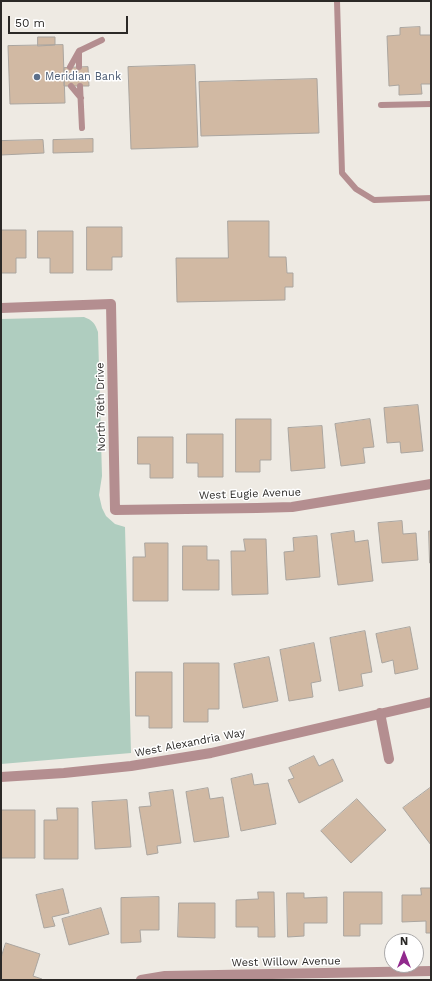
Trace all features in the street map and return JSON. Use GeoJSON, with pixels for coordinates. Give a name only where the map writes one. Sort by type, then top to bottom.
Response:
{"type":"FeatureCollection","features":[{"type":"Feature","properties":{"kind":"street","name":"North 76th Drive"},"geometry":{"type":"LineString","coordinates":[[1,308],[111,304],[115,510]]}},
{"type":"Feature","properties":{"kind":"street","name":"West Eugie Avenue"},"geometry":{"type":"LineString","coordinates":[[115,510],[292,506],[431,484]]}},
{"type":"Feature","properties":{"kind":"street","name":"West Alexandria Way"},"geometry":{"type":"LineString","coordinates":[[1,777],[64,773],[131,766],[211,753],[431,702]]}},
{"type":"Feature","properties":{"kind":"street"},"geometry":{"type":"LineString","coordinates":[[380,713],[389,759]]}},
{"type":"Feature","properties":{"kind":"street","name":"West Willow Avenue"},"geometry":{"type":"LineString","coordinates":[[141,980],[165,976],[425,974]]}},
{"type":"Feature","properties":{"kind":"lane"},"geometry":{"type":"LineString","coordinates":[[337,1],[342,173],[356,188],[374,200],[431,198]]}},
{"type":"Feature","properties":{"kind":"lane"},"geometry":{"type":"LineString","coordinates":[[70,67],[79,51],[102,40]]}},
{"type":"Feature","properties":{"kind":"lane"},"geometry":{"type":"LineString","coordinates":[[79,51],[79,67]]}},
{"type":"Feature","properties":{"kind":"lane"},"geometry":{"type":"LineString","coordinates":[[70,86],[80,98]]}},
{"type":"Feature","properties":{"kind":"lane"},"geometry":{"type":"LineString","coordinates":[[80,86],[82,128]]}},
{"type":"Feature","properties":{"kind":"lane"},"geometry":{"type":"LineString","coordinates":[[381,105],[431,104]]}},
{"type":"Feature","properties":{"kind":"green space"},"geometry":{"type":"Polygon","coordinates":[[[84,317],[93,322],[98,332],[102,476],[99,495],[102,508],[106,516],[115,524],[125,527],[131,753],[1,764],[1,319],[84,317]]]}},
{"type":"Feature","properties":{"kind":"building"},"geometry":{"type":"Polygon","coordinates":[[[420,27],[420,35],[431,35],[431,84],[421,84],[422,94],[399,95],[399,85],[389,86],[387,36],[400,35],[400,28],[420,27]]]}},
{"type":"Feature","properties":{"kind":"building"},"geometry":{"type":"Polygon","coordinates":[[[38,37],[55,37],[55,45],[38,46],[38,37]]]}},
{"type":"Feature","properties":{"kind":"building","name":"Meridian Bank"},"geometry":{"type":"Polygon","coordinates":[[[63,45],[65,103],[10,104],[8,46],[63,45]]]}},
{"type":"Feature","properties":{"kind":"building"},"geometry":{"type":"Polygon","coordinates":[[[195,65],[198,147],[131,149],[128,67],[195,65]]]}},
{"type":"Feature","properties":{"kind":"building"},"geometry":{"type":"Polygon","coordinates":[[[88,67],[89,86],[64,86],[64,68],[88,67]]]}},
{"type":"Feature","properties":{"kind":"building"},"geometry":{"type":"Polygon","coordinates":[[[317,79],[319,133],[201,136],[199,82],[317,79]]]}},
{"type":"Feature","properties":{"kind":"building"},"geometry":{"type":"Polygon","coordinates":[[[93,139],[93,152],[53,153],[53,140],[93,139]]]}},
{"type":"Feature","properties":{"kind":"building"},"geometry":{"type":"Polygon","coordinates":[[[43,140],[44,153],[1,155],[1,141],[43,140]]]}},
{"type":"Feature","properties":{"kind":"building"},"geometry":{"type":"Polygon","coordinates":[[[228,221],[269,221],[269,257],[286,257],[287,273],[293,273],[293,287],[285,287],[285,300],[177,302],[176,258],[228,258],[228,221]]]}},
{"type":"Feature","properties":{"kind":"building"},"geometry":{"type":"Polygon","coordinates":[[[87,227],[122,227],[122,257],[112,257],[112,270],[87,270],[87,227]]]}},
{"type":"Feature","properties":{"kind":"building"},"geometry":{"type":"Polygon","coordinates":[[[1,230],[26,230],[26,258],[16,258],[16,273],[1,273],[1,230]]]}},
{"type":"Feature","properties":{"kind":"building"},"geometry":{"type":"Polygon","coordinates":[[[38,231],[73,231],[73,273],[50,273],[50,258],[38,258],[38,231]]]}},
{"type":"Feature","properties":{"kind":"building"},"geometry":{"type":"Polygon","coordinates":[[[418,405],[423,451],[401,453],[400,442],[387,443],[384,408],[418,405]]]}},
{"type":"Feature","properties":{"kind":"building"},"geometry":{"type":"Polygon","coordinates":[[[236,419],[271,419],[271,460],[260,460],[260,472],[236,472],[236,419]]]}},
{"type":"Feature","properties":{"kind":"building"},"geometry":{"type":"Polygon","coordinates":[[[370,419],[374,447],[363,448],[365,463],[341,466],[335,424],[370,419]]]}},
{"type":"Feature","properties":{"kind":"building"},"geometry":{"type":"Polygon","coordinates":[[[322,426],[325,468],[291,471],[288,428],[322,426]]]}},
{"type":"Feature","properties":{"kind":"building"},"geometry":{"type":"Polygon","coordinates":[[[187,434],[223,434],[223,477],[198,477],[198,463],[187,463],[187,434]]]}},
{"type":"Feature","properties":{"kind":"building"},"geometry":{"type":"Polygon","coordinates":[[[138,437],[173,437],[173,478],[150,478],[150,464],[138,464],[138,437]]]}},
{"type":"Feature","properties":{"kind":"building"},"geometry":{"type":"Polygon","coordinates":[[[402,521],[403,534],[416,533],[418,560],[382,563],[378,523],[402,521]]]}},
{"type":"Feature","properties":{"kind":"building"},"geometry":{"type":"Polygon","coordinates":[[[354,531],[355,542],[368,540],[373,581],[338,585],[331,534],[354,531]]]}},
{"type":"Feature","properties":{"kind":"building"},"geometry":{"type":"Polygon","coordinates":[[[429,531],[431,531],[431,563],[430,563],[429,531]]]}},
{"type":"Feature","properties":{"kind":"building"},"geometry":{"type":"Polygon","coordinates":[[[317,536],[320,577],[286,580],[284,552],[294,551],[293,538],[317,536]]]}},
{"type":"Feature","properties":{"kind":"building"},"geometry":{"type":"Polygon","coordinates":[[[244,539],[266,539],[268,594],[232,595],[231,551],[245,551],[244,539]]]}},
{"type":"Feature","properties":{"kind":"building"},"geometry":{"type":"Polygon","coordinates":[[[145,543],[168,543],[168,601],[133,601],[133,557],[145,557],[145,543]]]}},
{"type":"Feature","properties":{"kind":"building"},"geometry":{"type":"Polygon","coordinates":[[[183,546],[207,546],[207,560],[219,560],[219,590],[183,590],[183,546]]]}},
{"type":"Feature","properties":{"kind":"building"},"geometry":{"type":"Polygon","coordinates":[[[410,627],[418,669],[395,674],[393,660],[382,663],[376,634],[410,627]]]}},
{"type":"Feature","properties":{"kind":"building"},"geometry":{"type":"Polygon","coordinates":[[[365,631],[372,672],[361,674],[363,686],[339,691],[330,638],[365,631]]]}},
{"type":"Feature","properties":{"kind":"building"},"geometry":{"type":"Polygon","coordinates":[[[314,643],[321,681],[311,683],[313,697],[289,701],[280,650],[314,643]]]}},
{"type":"Feature","properties":{"kind":"building"},"geometry":{"type":"Polygon","coordinates":[[[269,657],[278,701],[243,708],[234,664],[269,657]]]}},
{"type":"Feature","properties":{"kind":"building"},"geometry":{"type":"Polygon","coordinates":[[[184,663],[219,663],[219,709],[208,709],[208,722],[184,722],[184,663]]]}},
{"type":"Feature","properties":{"kind":"building"},"geometry":{"type":"Polygon","coordinates":[[[136,672],[172,672],[172,728],[149,728],[149,716],[136,716],[136,672]]]}},
{"type":"Feature","properties":{"kind":"building"},"geometry":{"type":"Polygon","coordinates":[[[314,756],[319,766],[333,759],[343,781],[299,803],[288,780],[294,778],[289,768],[314,756]]]}},
{"type":"Feature","properties":{"kind":"building"},"geometry":{"type":"Polygon","coordinates":[[[252,774],[254,785],[268,783],[276,824],[241,831],[231,779],[252,774]]]}},
{"type":"Feature","properties":{"kind":"building"},"geometry":{"type":"Polygon","coordinates":[[[208,788],[210,799],[223,797],[229,837],[194,842],[186,792],[208,788]]]}},
{"type":"Feature","properties":{"kind":"building"},"geometry":{"type":"Polygon","coordinates":[[[430,788],[431,789],[431,845],[403,808],[430,788]]]}},
{"type":"Feature","properties":{"kind":"building"},"geometry":{"type":"Polygon","coordinates":[[[173,790],[181,843],[157,846],[158,853],[147,855],[139,807],[151,806],[149,793],[173,790]]]}},
{"type":"Feature","properties":{"kind":"building"},"geometry":{"type":"Polygon","coordinates":[[[357,799],[386,830],[351,863],[321,831],[357,799]]]}},
{"type":"Feature","properties":{"kind":"building"},"geometry":{"type":"Polygon","coordinates":[[[127,800],[131,847],[95,849],[92,802],[127,800]]]}},
{"type":"Feature","properties":{"kind":"building"},"geometry":{"type":"Polygon","coordinates":[[[57,808],[78,808],[78,859],[44,859],[44,820],[57,820],[57,808]]]}},
{"type":"Feature","properties":{"kind":"building"},"geometry":{"type":"Polygon","coordinates":[[[1,810],[35,810],[35,858],[1,858],[1,810]]]}},
{"type":"Feature","properties":{"kind":"building"},"geometry":{"type":"Polygon","coordinates":[[[421,888],[431,888],[431,933],[426,933],[426,921],[402,922],[402,895],[421,895],[421,888]]]}},
{"type":"Feature","properties":{"kind":"building"},"geometry":{"type":"Polygon","coordinates":[[[63,889],[69,913],[52,917],[55,926],[44,928],[36,895],[63,889]]]}},
{"type":"Feature","properties":{"kind":"building"},"geometry":{"type":"Polygon","coordinates":[[[258,892],[274,892],[275,937],[258,937],[258,927],[236,927],[236,900],[258,899],[258,892]]]}},
{"type":"Feature","properties":{"kind":"building"},"geometry":{"type":"Polygon","coordinates":[[[344,892],[382,892],[382,924],[360,924],[360,936],[344,936],[344,892]]]}},
{"type":"Feature","properties":{"kind":"building"},"geometry":{"type":"Polygon","coordinates":[[[287,893],[304,893],[304,898],[327,897],[327,923],[304,923],[304,936],[288,937],[287,893]]]}},
{"type":"Feature","properties":{"kind":"building"},"geometry":{"type":"Polygon","coordinates":[[[159,897],[159,930],[140,930],[141,942],[121,943],[121,898],[159,897]]]}},
{"type":"Feature","properties":{"kind":"building"},"geometry":{"type":"Polygon","coordinates":[[[179,903],[215,903],[215,938],[178,937],[179,903]]]}},
{"type":"Feature","properties":{"kind":"building"},"geometry":{"type":"Polygon","coordinates":[[[101,908],[109,934],[69,945],[62,919],[101,908]]]}},
{"type":"Feature","properties":{"kind":"building"},"geometry":{"type":"Polygon","coordinates":[[[6,943],[40,954],[33,976],[42,979],[41,980],[1,980],[1,958],[6,943]]]}},
{"type":"Feature","properties":{"kind":"place","name":"Meridian Bank"},"geometry":{"type":"Point","coordinates":[37,77]}}]}
